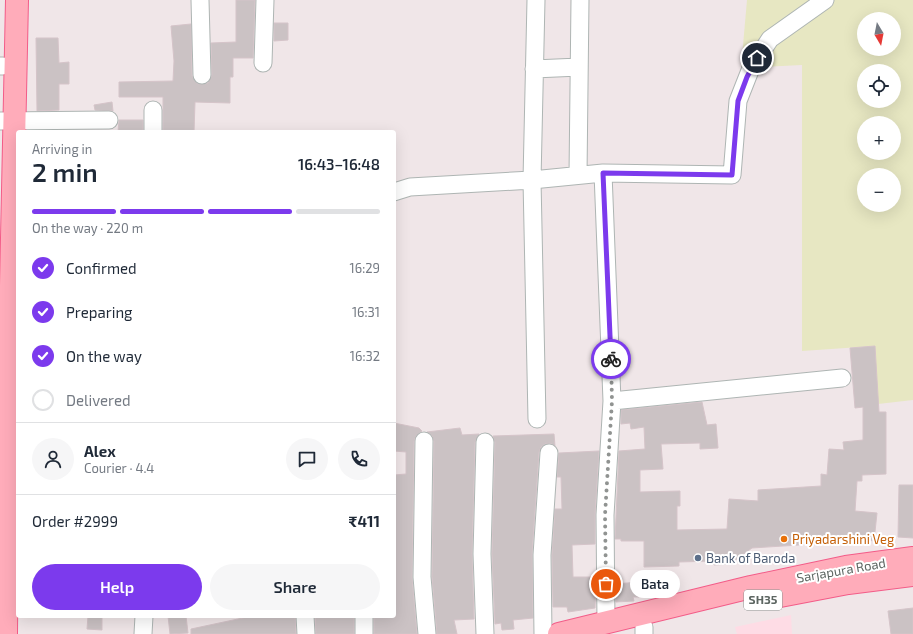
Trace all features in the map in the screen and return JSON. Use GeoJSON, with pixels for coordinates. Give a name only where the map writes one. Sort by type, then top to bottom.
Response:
{"type":"FeatureCollection","features":[{"type":"Feature","properties":{"kind":"main road"},"geometry":{"type":"LineString","coordinates":[[3,0],[1,66],[16,228],[15,294],[6,337],[13,428],[6,634]]}},
{"type":"Feature","properties":{"kind":"main road"},"geometry":{"type":"LineString","coordinates":[[5,116],[17,0]]}},
{"type":"Feature","properties":{"kind":"main road","name":"Sarjapura Road"},"geometry":{"type":"LineString","coordinates":[[559,634],[612,628],[739,598],[847,575],[913,558]]}},
{"type":"Feature","properties":{"kind":"main road","name":"Sarjapura Road"},"geometry":{"type":"LineString","coordinates":[[847,575],[913,575]]}},
{"type":"Feature","properties":{"kind":"main road","name":"Sarjapura Road"},"geometry":{"type":"LineString","coordinates":[[612,628],[644,631],[739,598]]}},
{"type":"Feature","properties":{"kind":"street"},"geometry":{"type":"LineString","coordinates":[[200,0],[202,75]]}},
{"type":"Feature","properties":{"kind":"street"},"geometry":{"type":"LineString","coordinates":[[263,63],[265,0]]}},
{"type":"Feature","properties":{"kind":"street"},"geometry":{"type":"LineString","coordinates":[[536,0],[532,180],[537,419]]}},
{"type":"Feature","properties":{"kind":"street"},"geometry":{"type":"LineString","coordinates":[[578,175],[580,0]]}},
{"type":"Feature","properties":{"kind":"street"},"geometry":{"type":"LineString","coordinates":[[396,191],[410,187],[532,180],[603,173],[732,175],[738,101],[751,68],[770,38],[825,0]]}},
{"type":"Feature","properties":{"kind":"street"},"geometry":{"type":"LineString","coordinates":[[534,69],[579,67]]}},
{"type":"Feature","properties":{"kind":"street"},"geometry":{"type":"LineString","coordinates":[[153,110],[153,130]]}},
{"type":"Feature","properties":{"kind":"street"},"geometry":{"type":"LineString","coordinates":[[5,116],[109,120]]}},
{"type":"Feature","properties":{"kind":"street"},"geometry":{"type":"LineString","coordinates":[[603,173],[612,401],[605,515],[612,628]]}},
{"type":"Feature","properties":{"kind":"street"},"geometry":{"type":"LineString","coordinates":[[612,401],[842,378]]}},
{"type":"Feature","properties":{"kind":"street"},"geometry":{"type":"LineString","coordinates":[[424,441],[422,578],[427,634]]}},
{"type":"Feature","properties":{"kind":"street"},"geometry":{"type":"LineString","coordinates":[[485,442],[482,554],[485,634]]}},
{"type":"Feature","properties":{"kind":"street"},"geometry":{"type":"LineString","coordinates":[[543,634],[542,555],[548,453]]}},
{"type":"Feature","properties":{"kind":"street"},"geometry":{"type":"LineString","coordinates":[[143,634],[144,618]]}},
{"type":"Feature","properties":{"kind":"street"},"geometry":{"type":"LineString","coordinates":[[305,618],[306,634]]}},
{"type":"Feature","properties":{"kind":"street"},"geometry":{"type":"LineString","coordinates":[[364,618],[364,634]]}},
{"type":"Feature","properties":{"kind":"shaded area"},"geometry":{"type":"Polygon","coordinates":[[[791,615],[792,634],[737,634],[735,627],[791,615]]]}},
{"type":"Feature","properties":{"kind":"green space"},"geometry":{"type":"Polygon","coordinates":[[[747,0],[913,0],[913,400],[878,404],[875,346],[802,351],[802,65],[741,68],[747,0]]]}},
{"type":"Feature","properties":{"kind":"building"},"geometry":{"type":"Polygon","coordinates":[[[236,0],[255,0],[253,58],[233,58],[233,77],[230,77],[230,103],[195,102],[194,130],[163,130],[163,97],[119,97],[119,82],[173,81],[174,61],[171,26],[191,24],[192,76],[198,84],[208,83],[212,75],[211,43],[236,42],[236,0]]]}},
{"type":"Feature","properties":{"kind":"building"},"geometry":{"type":"Polygon","coordinates":[[[274,23],[288,23],[288,40],[274,41],[274,23]]]}},
{"type":"Feature","properties":{"kind":"building"},"geometry":{"type":"Polygon","coordinates":[[[36,38],[58,38],[59,63],[69,62],[69,84],[59,84],[59,110],[37,111],[36,38]]]}},
{"type":"Feature","properties":{"kind":"building"},"geometry":{"type":"Polygon","coordinates":[[[112,102],[113,111],[95,110],[94,105],[112,102]]]}},
{"type":"Feature","properties":{"kind":"building"},"geometry":{"type":"Polygon","coordinates":[[[119,120],[143,120],[143,130],[118,130],[119,120]]]}},
{"type":"Feature","properties":{"kind":"building"},"geometry":{"type":"Polygon","coordinates":[[[875,346],[879,412],[886,412],[886,474],[862,475],[862,481],[857,481],[855,511],[877,513],[874,541],[853,538],[853,541],[831,539],[831,543],[752,548],[730,564],[714,565],[714,561],[679,562],[679,566],[644,567],[644,541],[621,541],[621,539],[615,539],[619,451],[645,449],[644,427],[631,429],[630,423],[621,424],[621,410],[702,402],[707,425],[716,424],[718,448],[700,449],[700,443],[661,444],[663,469],[640,470],[640,492],[680,491],[680,506],[677,506],[677,530],[727,529],[729,499],[758,501],[758,490],[821,486],[821,474],[827,475],[829,449],[844,450],[843,442],[863,440],[863,407],[855,408],[850,348],[875,346]]]}},
{"type":"Feature","properties":{"kind":"building"},"geometry":{"type":"Polygon","coordinates":[[[396,423],[419,428],[422,431],[416,436],[414,441],[412,577],[417,634],[374,634],[374,618],[396,618],[396,475],[406,474],[406,452],[396,451],[396,423]]]}},
{"type":"Feature","properties":{"kind":"building"},"geometry":{"type":"Polygon","coordinates":[[[460,428],[462,435],[479,434],[475,442],[472,554],[474,619],[454,620],[457,634],[437,634],[432,577],[434,441],[432,436],[427,432],[460,428]]]}},
{"type":"Feature","properties":{"kind":"building"},"geometry":{"type":"Polygon","coordinates":[[[554,434],[555,446],[550,443],[545,444],[541,447],[539,452],[532,554],[533,618],[513,620],[514,629],[502,630],[501,623],[495,624],[492,554],[495,442],[493,436],[554,434]]]}},
{"type":"Feature","properties":{"kind":"building"},"geometry":{"type":"Polygon","coordinates":[[[599,451],[595,514],[595,544],[572,545],[573,577],[596,577],[595,608],[568,612],[567,607],[553,607],[552,555],[555,509],[562,509],[561,477],[557,477],[559,453],[599,451]]]}},
{"type":"Feature","properties":{"kind":"building"},"geometry":{"type":"Polygon","coordinates":[[[899,485],[913,485],[913,538],[898,537],[899,485]]]}},
{"type":"Feature","properties":{"kind":"building"},"geometry":{"type":"Polygon","coordinates":[[[638,582],[639,597],[633,597],[634,601],[616,602],[616,584],[638,582]]]}},
{"type":"Feature","properties":{"kind":"building"},"geometry":{"type":"Polygon","coordinates":[[[913,608],[913,634],[891,634],[888,611],[913,608]]]}},
{"type":"Feature","properties":{"kind":"building"},"geometry":{"type":"Polygon","coordinates":[[[88,618],[102,618],[102,630],[87,629],[88,618]]]}},
{"type":"Feature","properties":{"kind":"building"},"geometry":{"type":"Polygon","coordinates":[[[168,618],[186,618],[188,633],[170,634],[168,618]]]}},
{"type":"Feature","properties":{"kind":"building"},"geometry":{"type":"Polygon","coordinates":[[[243,618],[295,618],[296,634],[191,634],[191,629],[243,618]]]}},
{"type":"Feature","properties":{"kind":"building"},"geometry":{"type":"Polygon","coordinates":[[[315,618],[354,618],[354,634],[316,634],[315,618]]]}},
{"type":"Feature","properties":{"kind":"way so far"},"geometry":{"type":"LineString","coordinates":[[606,584],[605,515],[612,401],[611,359]]}},
{"type":"Feature","properties":{"kind":"place","name":"Priyadarshini Veg"},"geometry":{"type":"Point","coordinates":[784,539]}},
{"type":"Feature","properties":{"kind":"place","name":"Bank of Baroda"},"geometry":{"type":"Point","coordinates":[698,558]}},
{"type":"Feature","properties":{"kind":"place","name":"Bata"},"geometry":{"type":"Point","coordinates":[606,584]}},
{"type":"Feature","properties":{"kind":"route"},"geometry":{"type":"LineString","coordinates":[[611,359],[603,173],[732,175],[738,101],[747,77],[757,58]]}}]}
